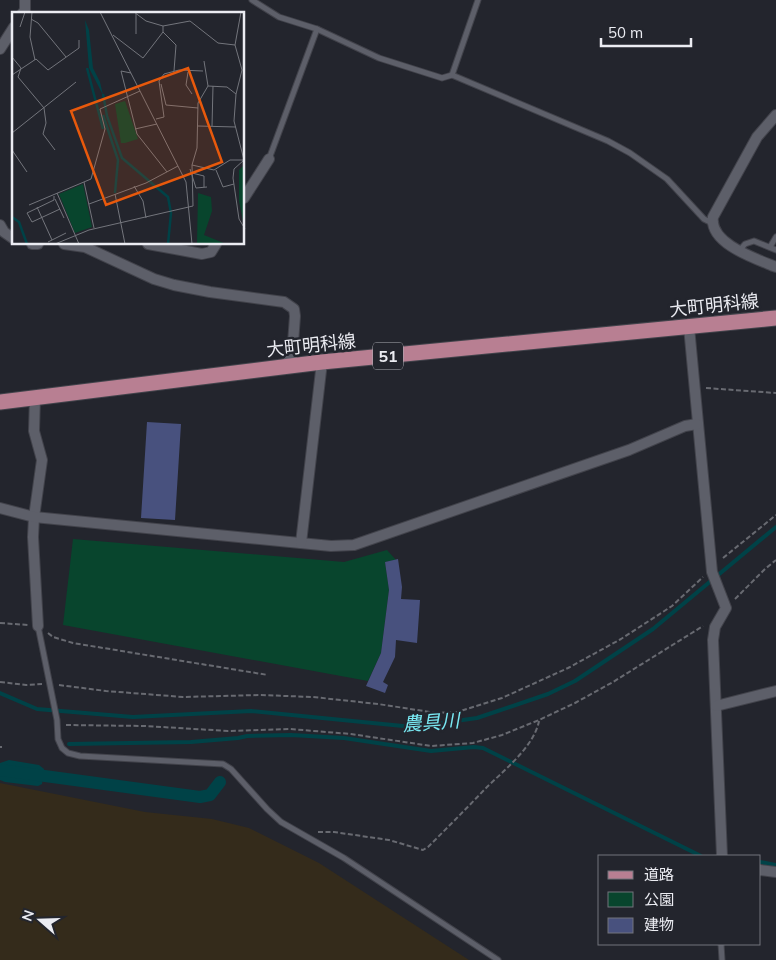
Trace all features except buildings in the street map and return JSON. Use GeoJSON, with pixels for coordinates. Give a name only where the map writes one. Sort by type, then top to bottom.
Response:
{"type":"FeatureCollection","features":[{"type":"Feature","properties":{"kind":"main road","name":"大町明科線"},"geometry":{"type":"LineString","coordinates":[[0,402],[322,362],[776,318]]}},
{"type":"Feature","properties":{"kind":"street"},"geometry":{"type":"LineString","coordinates":[[0,49],[12,30]]}},
{"type":"Feature","properties":{"kind":"street"},"geometry":{"type":"LineString","coordinates":[[776,115],[757,137],[712,223],[712,228],[717,234],[739,251],[776,267]]}},
{"type":"Feature","properties":{"kind":"street"},"geometry":{"type":"LineString","coordinates":[[245,196],[269,159]]}},
{"type":"Feature","properties":{"kind":"street"},"geometry":{"type":"LineString","coordinates":[[0,225],[4,232],[12,238]]}},
{"type":"Feature","properties":{"kind":"street"},"geometry":{"type":"LineString","coordinates":[[69,245],[85,248],[154,279],[174,285],[284,302],[294,309],[296,316],[292,357],[282,367]]}},
{"type":"Feature","properties":{"kind":"street"},"geometry":{"type":"LineString","coordinates":[[153,245],[202,254],[211,252],[215,245]]}},
{"type":"Feature","properties":{"kind":"street"},"geometry":{"type":"LineString","coordinates":[[689,327],[711,570],[726,605],[715,627],[713,640],[722,855]]}},
{"type":"Feature","properties":{"kind":"street"},"geometry":{"type":"LineString","coordinates":[[301,543],[322,362]]}},
{"type":"Feature","properties":{"kind":"street"},"geometry":{"type":"LineString","coordinates":[[35,397],[34,431],[42,460],[34,517],[34,576],[38,626]]}},
{"type":"Feature","properties":{"kind":"street"},"geometry":{"type":"LineString","coordinates":[[0,508],[34,517],[341,546],[364,542],[629,450],[685,426],[697,424]]}},
{"type":"Feature","properties":{"kind":"street"},"geometry":{"type":"LineString","coordinates":[[716,706],[776,691]]}},
{"type":"Feature","properties":{"kind":"street"},"geometry":{"type":"LineString","coordinates":[[761,870],[776,872]]}},
{"type":"Feature","properties":{"kind":"lane"},"geometry":{"type":"LineString","coordinates":[[252,0],[279,17],[317,29],[379,58],[442,78],[452,75],[608,141],[630,153],[667,179],[704,219],[712,223]]}},
{"type":"Feature","properties":{"kind":"lane"},"geometry":{"type":"LineString","coordinates":[[452,75],[478,0]]}},
{"type":"Feature","properties":{"kind":"lane"},"geometry":{"type":"LineString","coordinates":[[269,159],[317,29]]}},
{"type":"Feature","properties":{"kind":"lane"},"geometry":{"type":"LineString","coordinates":[[770,247],[776,237]]}},
{"type":"Feature","properties":{"kind":"lane"},"geometry":{"type":"LineString","coordinates":[[739,251],[745,244],[754,241],[776,250]]}},
{"type":"Feature","properties":{"kind":"lane"},"geometry":{"type":"LineString","coordinates":[[38,626],[57,722],[58,739],[62,748],[68,753],[80,756],[224,764],[241,779],[281,822],[344,858],[498,960]]}},
{"type":"Feature","properties":{"kind":"lane"},"geometry":{"type":"LineString","coordinates":[[722,945],[722,960]]}},
{"type":"Feature","properties":{"kind":"path"},"geometry":{"type":"LineString","coordinates":[[694,387],[776,393]]}},
{"type":"Feature","properties":{"kind":"path"},"geometry":{"type":"LineString","coordinates":[[0,682],[26,685],[50,683],[106,692],[184,697],[313,696],[437,713],[457,712],[510,694],[568,668],[621,639],[672,606],[776,514]]}},
{"type":"Feature","properties":{"kind":"path"},"geometry":{"type":"LineString","coordinates":[[726,605],[776,560]]}},
{"type":"Feature","properties":{"kind":"path"},"geometry":{"type":"LineString","coordinates":[[0,624],[38,626],[53,636],[73,644],[268,675]]}},
{"type":"Feature","properties":{"kind":"path"},"geometry":{"type":"LineString","coordinates":[[57,722],[228,731],[290,729],[352,734],[431,746],[473,743],[502,735],[540,720],[613,682],[704,625],[715,627]]}},
{"type":"Feature","properties":{"kind":"path"},"geometry":{"type":"LineString","coordinates":[[301,834],[334,832],[353,834],[389,840],[424,850],[515,761],[531,739],[540,720]]}},
{"type":"Feature","properties":{"kind":"shaded area"},"geometry":{"type":"Polygon","coordinates":[[[0,783],[145,812],[212,819],[249,828],[319,863],[469,960],[0,960],[0,783]]]}},
{"type":"Feature","properties":{"kind":"green space"},"geometry":{"type":"Polygon","coordinates":[[[73,539],[344,562],[387,550],[396,560],[385,562],[389,590],[381,653],[368,681],[63,625],[73,539]]]}},
{"type":"Feature","properties":{"kind":"water"},"geometry":{"type":"Polygon","coordinates":[[[9,760],[39,765],[44,769],[42,784],[38,786],[0,780],[0,763],[9,760]]]}},
{"type":"Feature","properties":{"kind":"waterway","name":"農具川"},"geometry":{"type":"LineString","coordinates":[[0,693],[37,709],[133,717],[251,711],[413,727],[477,718],[548,694],[575,681],[653,629],[776,527]]}},
{"type":"Feature","properties":{"kind":"waterway"},"geometry":{"type":"LineString","coordinates":[[69,744],[191,742],[247,736],[291,735],[344,738],[431,751],[474,747],[483,748],[699,855]]}},
{"type":"Feature","properties":{"kind":"waterway"},"geometry":{"type":"LineString","coordinates":[[0,770],[200,797],[210,795],[220,782]]}},
{"type":"Feature","properties":{"kind":"waterway"},"geometry":{"type":"LineString","coordinates":[[761,862],[776,865]]}}]}
